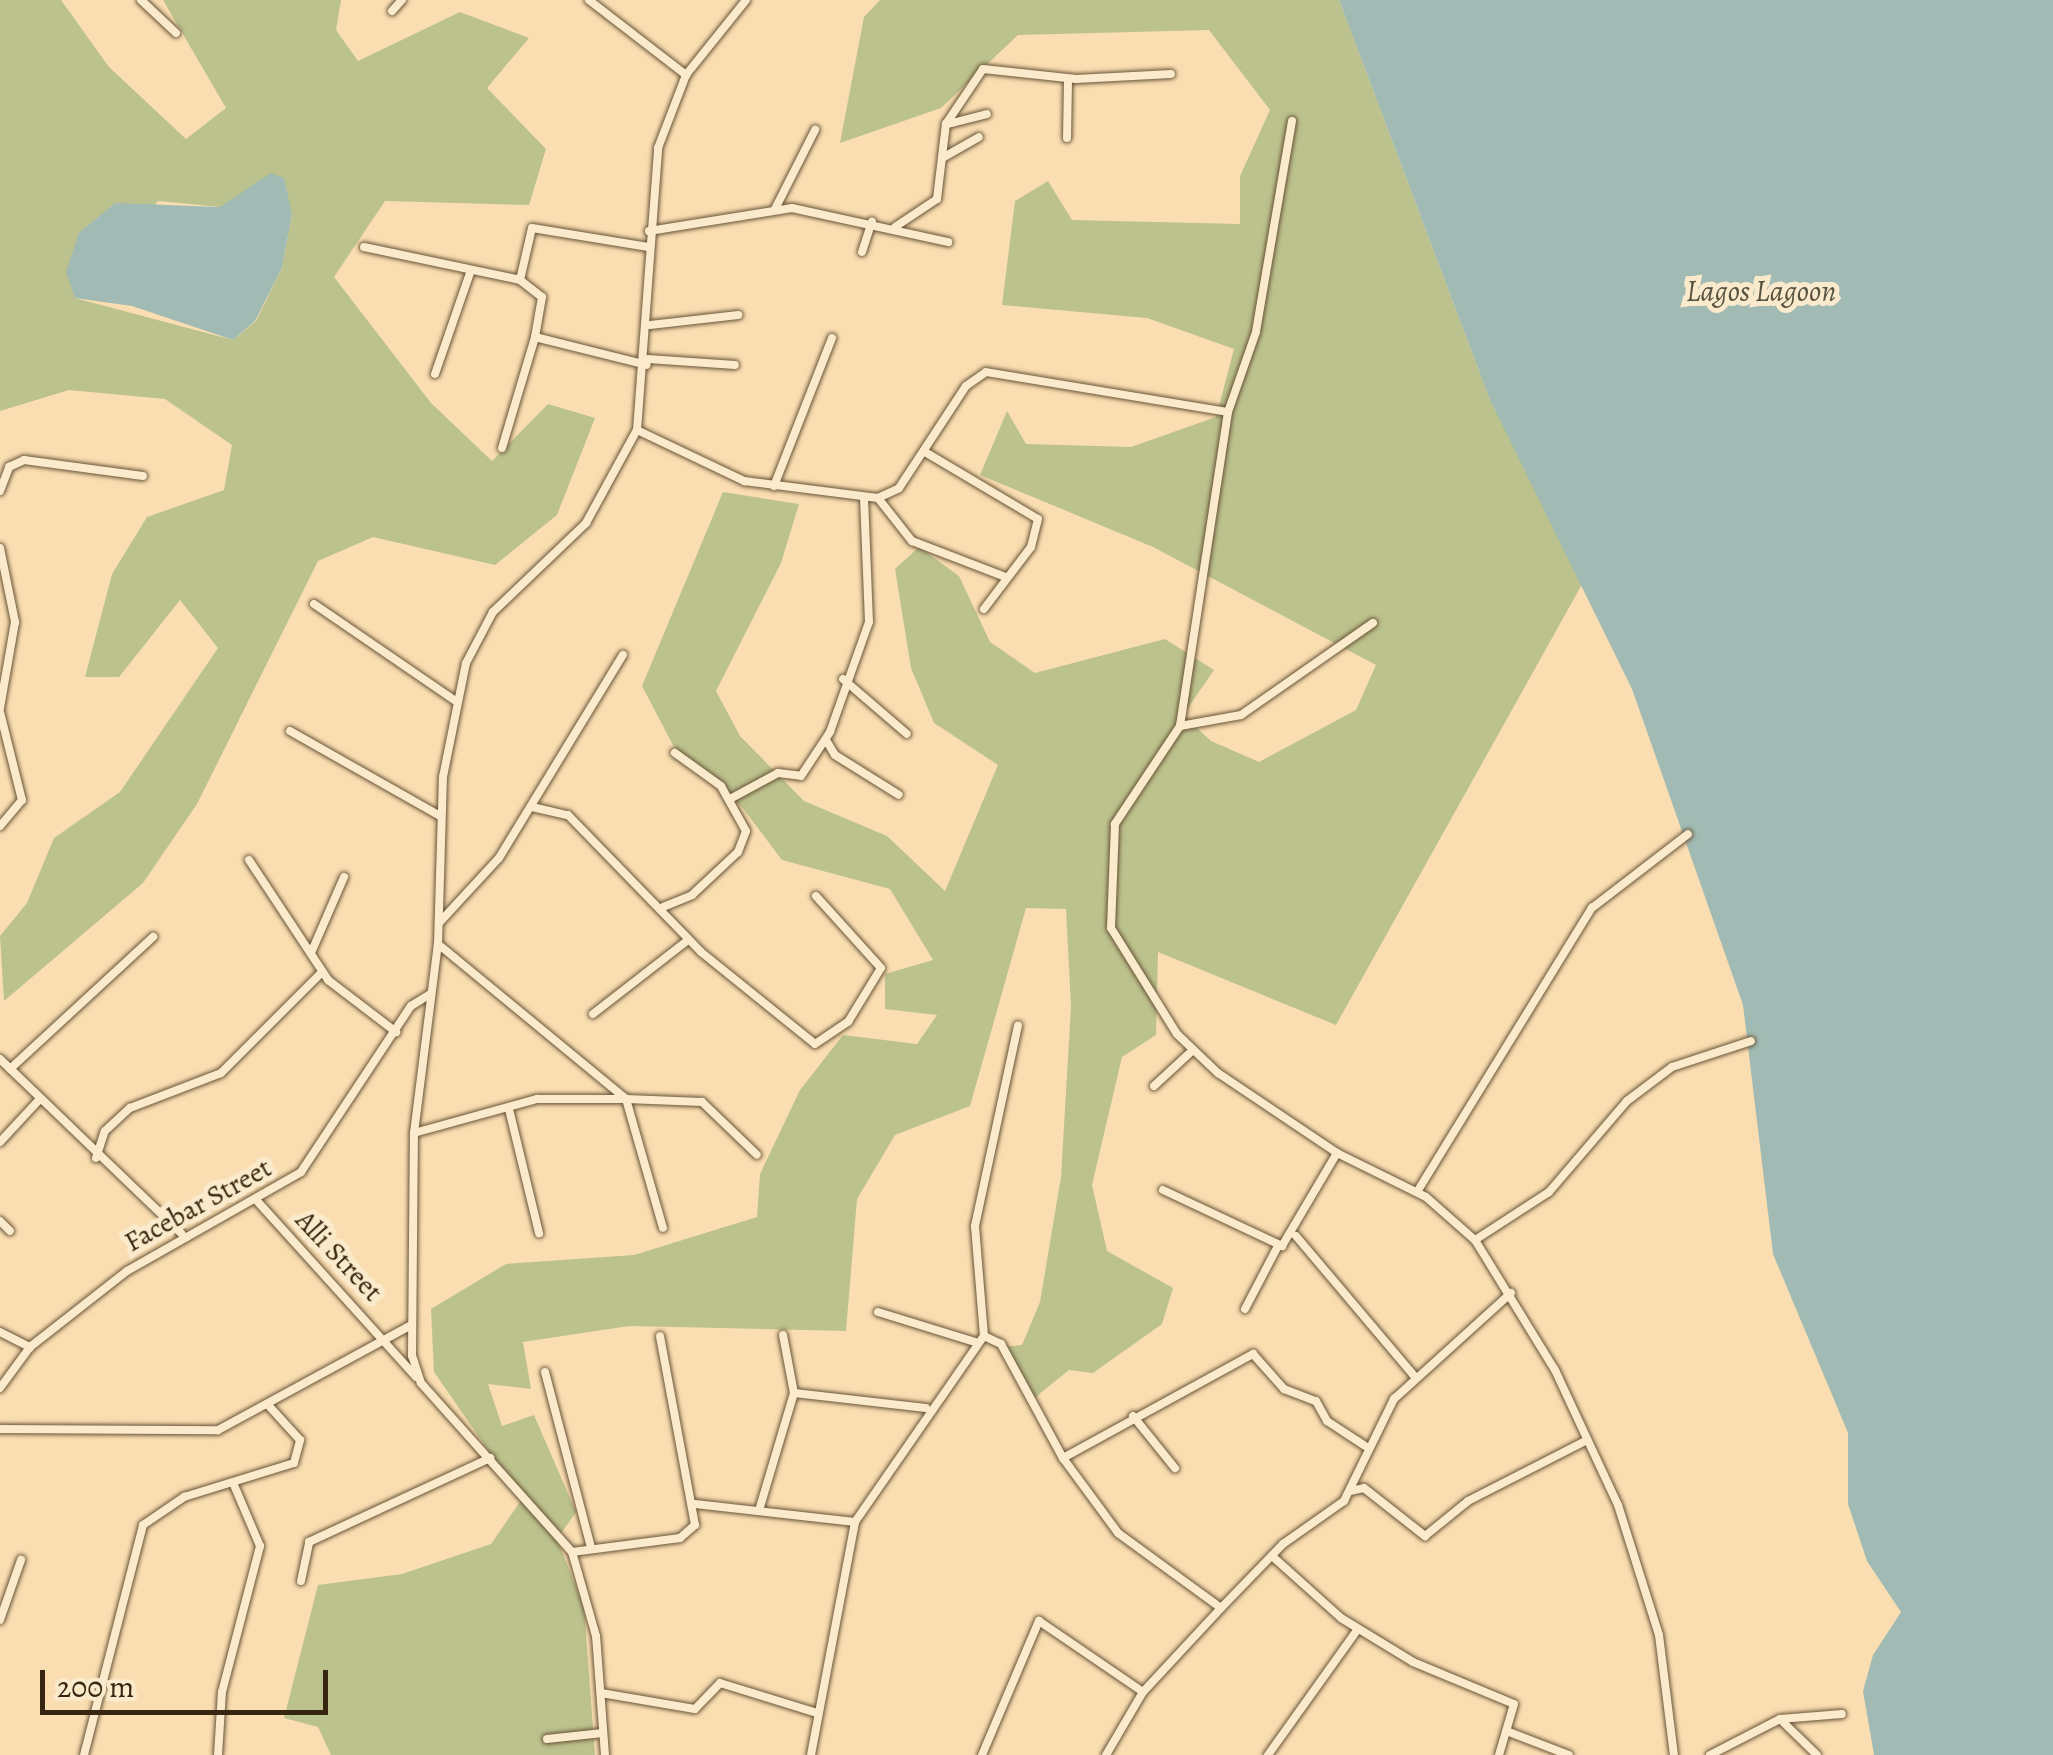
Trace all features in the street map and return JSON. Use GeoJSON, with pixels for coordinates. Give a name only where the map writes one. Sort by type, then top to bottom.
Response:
{"type":"FeatureCollection","features":[{"type":"Feature","properties":{"kind":"street"},"geometry":{"type":"LineString","coordinates":[[142,0],[176,33]]}},
{"type":"Feature","properties":{"kind":"street"},"geometry":{"type":"LineString","coordinates":[[392,11],[402,0]]}},
{"type":"Feature","properties":{"kind":"street"},"geometry":{"type":"LineString","coordinates":[[588,0],[686,76]]}},
{"type":"Feature","properties":{"kind":"street"},"geometry":{"type":"LineString","coordinates":[[421,1383],[410,1325],[414,1133],[440,924],[440,816],[457,702],[482,628],[586,523],[638,430],[648,362],[648,247],[658,148],[686,76],[746,0]]}},
{"type":"Feature","properties":{"kind":"street"},"geometry":{"type":"LineString","coordinates":[[896,228],[937,200],[945,128],[983,69],[1068,78],[1171,74]]}},
{"type":"Feature","properties":{"kind":"street"},"geometry":{"type":"LineString","coordinates":[[1067,138],[1068,78]]}},
{"type":"Feature","properties":{"kind":"street"},"geometry":{"type":"LineString","coordinates":[[945,128],[988,114]]}},
{"type":"Feature","properties":{"kind":"street"},"geometry":{"type":"LineString","coordinates":[[1292,121],[1256,332],[1228,412],[1180,726],[1124,801],[1108,911],[1127,961],[1193,1050],[1336,1153],[1416,1192],[1475,1240],[1511,1293],[1587,1440],[1659,1635],[1674,1755]]}},
{"type":"Feature","properties":{"kind":"street"},"geometry":{"type":"LineString","coordinates":[[775,210],[815,130]]}},
{"type":"Feature","properties":{"kind":"street"},"geometry":{"type":"LineString","coordinates":[[944,157],[978,137]]}},
{"type":"Feature","properties":{"kind":"street"},"geometry":{"type":"LineString","coordinates":[[649,231],[775,210],[872,222],[948,242]]}},
{"type":"Feature","properties":{"kind":"street"},"geometry":{"type":"LineString","coordinates":[[862,252],[872,222]]}},
{"type":"Feature","properties":{"kind":"street"},"geometry":{"type":"LineString","coordinates":[[520,280],[532,228],[648,247]]}},
{"type":"Feature","properties":{"kind":"street"},"geometry":{"type":"LineString","coordinates":[[364,248],[470,274],[520,280],[542,297],[535,336],[502,448]]}},
{"type":"Feature","properties":{"kind":"street"},"geometry":{"type":"LineString","coordinates":[[436,374],[470,274]]}},
{"type":"Feature","properties":{"kind":"street"},"geometry":{"type":"LineString","coordinates":[[650,325],[738,315]]}},
{"type":"Feature","properties":{"kind":"street"},"geometry":{"type":"LineString","coordinates":[[535,336],[648,362],[735,365]]}},
{"type":"Feature","properties":{"kind":"street"},"geometry":{"type":"LineString","coordinates":[[774,486],[832,338]]}},
{"type":"Feature","properties":{"kind":"street"},"geometry":{"type":"LineString","coordinates":[[638,430],[722,473],[774,486],[878,498],[899,488],[966,386],[986,372],[1228,412]]}},
{"type":"Feature","properties":{"kind":"street"},"geometry":{"type":"LineString","coordinates":[[925,452],[1038,519],[1036,538],[984,610]]}},
{"type":"Feature","properties":{"kind":"street"},"geometry":{"type":"LineString","coordinates":[[0,490],[9,468],[24,460],[143,476]]}},
{"type":"Feature","properties":{"kind":"street"},"geometry":{"type":"LineString","coordinates":[[730,799],[778,773],[802,776],[826,740],[844,679],[869,622],[864,497]]}},
{"type":"Feature","properties":{"kind":"street"},"geometry":{"type":"LineString","coordinates":[[878,498],[912,541],[1006,577]]}},
{"type":"Feature","properties":{"kind":"street"},"geometry":{"type":"LineString","coordinates":[[0,548],[15,622],[0,710],[22,800],[0,826]]}},
{"type":"Feature","properties":{"kind":"street"},"geometry":{"type":"LineString","coordinates":[[314,604],[457,702]]}},
{"type":"Feature","properties":{"kind":"street"},"geometry":{"type":"LineString","coordinates":[[1180,726],[1241,714],[1373,624]]}},
{"type":"Feature","properties":{"kind":"street"},"geometry":{"type":"LineString","coordinates":[[440,924],[532,807],[623,655]]}},
{"type":"Feature","properties":{"kind":"street"},"geometry":{"type":"LineString","coordinates":[[844,679],[907,734]]}},
{"type":"Feature","properties":{"kind":"street"},"geometry":{"type":"LineString","coordinates":[[290,730],[440,816]]}},
{"type":"Feature","properties":{"kind":"street"},"geometry":{"type":"LineString","coordinates":[[826,740],[835,755],[899,795]]}},
{"type":"Feature","properties":{"kind":"street"},"geometry":{"type":"LineString","coordinates":[[663,908],[679,906],[738,852],[746,831],[730,799],[675,753]]}},
{"type":"Feature","properties":{"kind":"street"},"geometry":{"type":"LineString","coordinates":[[532,807],[568,814],[663,908],[688,940],[784,1026],[821,1043],[848,1022],[881,968],[816,896]]}},
{"type":"Feature","properties":{"kind":"street"},"geometry":{"type":"LineString","coordinates":[[1416,1192],[1592,908],[1688,834]]}},
{"type":"Feature","properties":{"kind":"street"},"geometry":{"type":"LineString","coordinates":[[249,860],[322,972],[396,1032]]}},
{"type":"Feature","properties":{"kind":"street"},"geometry":{"type":"LineString","coordinates":[[310,954],[344,877]]}},
{"type":"Feature","properties":{"kind":"street"},"geometry":{"type":"LineString","coordinates":[[10,1070],[154,937]]}},
{"type":"Feature","properties":{"kind":"street"},"geometry":{"type":"LineString","coordinates":[[592,1014],[688,940]]}},
{"type":"Feature","properties":{"kind":"street"},"geometry":{"type":"LineString","coordinates":[[438,944],[626,1099],[663,1228]]}},
{"type":"Feature","properties":{"kind":"street"},"geometry":{"type":"LineString","coordinates":[[96,1158],[105,1132],[130,1108],[221,1073],[322,972]]}},
{"type":"Feature","properties":{"kind":"street","name":"Facebar Street"},"geometry":{"type":"LineString","coordinates":[[0,1388],[30,1347],[182,1234],[258,1202],[301,1172],[396,1032],[430,994]]}},
{"type":"Feature","properties":{"kind":"street"},"geometry":{"type":"LineString","coordinates":[[810,1755],[854,1522],[926,1408],[980,1339],[976,1226],[1018,1026]]}},
{"type":"Feature","properties":{"kind":"street"},"geometry":{"type":"LineString","coordinates":[[1475,1240],[1549,1192],[1628,1101],[1672,1067],[1751,1041]]}},
{"type":"Feature","properties":{"kind":"street"},"geometry":{"type":"LineString","coordinates":[[1154,1086],[1193,1050]]}},
{"type":"Feature","properties":{"kind":"street"},"geometry":{"type":"LineString","coordinates":[[0,1059],[96,1158],[182,1234]]}},
{"type":"Feature","properties":{"kind":"street"},"geometry":{"type":"LineString","coordinates":[[414,1133],[509,1110],[537,1099],[702,1102],[757,1156]]}},
{"type":"Feature","properties":{"kind":"street"},"geometry":{"type":"LineString","coordinates":[[0,1142],[38,1101]]}},
{"type":"Feature","properties":{"kind":"street"},"geometry":{"type":"LineString","coordinates":[[509,1110],[539,1233]]}},
{"type":"Feature","properties":{"kind":"street"},"geometry":{"type":"LineString","coordinates":[[1245,1309],[1278,1246],[1296,1236],[1336,1153]]}},
{"type":"Feature","properties":{"kind":"street"},"geometry":{"type":"LineString","coordinates":[[1163,1190],[1278,1246]]}},
{"type":"Feature","properties":{"kind":"street","name":"Alli Street"},"geometry":{"type":"LineString","coordinates":[[258,1202],[386,1340],[572,1552]]}},
{"type":"Feature","properties":{"kind":"street"},"geometry":{"type":"LineString","coordinates":[[0,1221],[10,1232]]}},
{"type":"Feature","properties":{"kind":"street"},"geometry":{"type":"LineString","coordinates":[[1296,1236],[1416,1378]]}},
{"type":"Feature","properties":{"kind":"street"},"geometry":{"type":"LineString","coordinates":[[1350,1491],[1365,1446],[1416,1378],[1511,1293]]}},
{"type":"Feature","properties":{"kind":"street"},"geometry":{"type":"LineString","coordinates":[[878,1312],[1001,1344],[1064,1458],[1118,1533],[1221,1608]]}},
{"type":"Feature","properties":{"kind":"street"},"geometry":{"type":"LineString","coordinates":[[0,1429],[177,1436],[270,1407],[410,1325]]}},
{"type":"Feature","properties":{"kind":"street"},"geometry":{"type":"LineString","coordinates":[[0,1332],[30,1347]]}},
{"type":"Feature","properties":{"kind":"street"},"geometry":{"type":"LineString","coordinates":[[605,1755],[601,1693],[572,1552],[680,1538],[696,1525],[660,1336]]}},
{"type":"Feature","properties":{"kind":"street"},"geometry":{"type":"LineString","coordinates":[[760,1507],[794,1393],[783,1336]]}},
{"type":"Feature","properties":{"kind":"street"},"geometry":{"type":"LineString","coordinates":[[1064,1458],[1133,1416],[1253,1354],[1284,1389],[1316,1402],[1327,1421],[1365,1446]]}},
{"type":"Feature","properties":{"kind":"street"},"geometry":{"type":"LineString","coordinates":[[545,1372],[591,1547]]}},
{"type":"Feature","properties":{"kind":"street"},"geometry":{"type":"LineString","coordinates":[[794,1393],[926,1408]]}},
{"type":"Feature","properties":{"kind":"street"},"geometry":{"type":"LineString","coordinates":[[84,1755],[143,1525],[184,1497],[234,1485],[300,1456],[300,1440],[270,1407]]}},
{"type":"Feature","properties":{"kind":"street"},"geometry":{"type":"LineString","coordinates":[[1133,1416],[1175,1468]]}},
{"type":"Feature","properties":{"kind":"street"},"geometry":{"type":"LineString","coordinates":[[1106,1755],[1144,1692],[1221,1608],[1272,1556],[1350,1491],[1364,1488],[1425,1536],[1468,1501],[1587,1440]]}},
{"type":"Feature","properties":{"kind":"street"},"geometry":{"type":"LineString","coordinates":[[301,1581],[309,1542],[490,1458]]}},
{"type":"Feature","properties":{"kind":"street"},"geometry":{"type":"LineString","coordinates":[[218,1755],[222,1692],[260,1550],[234,1485]]}},
{"type":"Feature","properties":{"kind":"street"},"geometry":{"type":"LineString","coordinates":[[695,1504],[760,1507],[854,1522]]}},
{"type":"Feature","properties":{"kind":"street"},"geometry":{"type":"LineString","coordinates":[[1272,1556],[1358,1629],[1510,1701],[1509,1732],[1499,1755]]}},
{"type":"Feature","properties":{"kind":"street"},"geometry":{"type":"LineString","coordinates":[[0,1620],[21,1560]]}},
{"type":"Feature","properties":{"kind":"street"},"geometry":{"type":"LineString","coordinates":[[982,1755],[1039,1621],[1144,1692]]}},
{"type":"Feature","properties":{"kind":"street"},"geometry":{"type":"LineString","coordinates":[[1268,1755],[1358,1629]]}},
{"type":"Feature","properties":{"kind":"street"},"geometry":{"type":"LineString","coordinates":[[601,1693],[695,1709],[720,1683],[817,1712]]}},
{"type":"Feature","properties":{"kind":"street"},"geometry":{"type":"LineString","coordinates":[[1710,1755],[1780,1719],[1842,1714]]}},
{"type":"Feature","properties":{"kind":"street"},"geometry":{"type":"LineString","coordinates":[[1780,1719],[1817,1755]]}},
{"type":"Feature","properties":{"kind":"street"},"geometry":{"type":"LineString","coordinates":[[546,1739],[603,1732]]}},
{"type":"Feature","properties":{"kind":"street"},"geometry":{"type":"LineString","coordinates":[[1509,1732],[1570,1755]]}},
{"type":"Feature","properties":{"kind":"green space"},"geometry":{"type":"Polygon","coordinates":[[[0,0],[61,0],[109,67],[186,139],[226,108],[163,0],[341,0],[336,30],[358,61],[460,12],[529,38],[487,88],[546,149],[529,205],[385,201],[334,277],[431,403],[492,461],[548,404],[595,418],[557,515],[495,565],[373,537],[318,561],[197,804],[143,883],[4,1001],[0,936],[27,903],[54,838],[120,792],[218,648],[180,600],[119,677],[85,677],[112,574],[147,517],[224,490],[232,445],[165,399],[69,390],[0,411],[0,0]],[[158,201],[75,298],[233,340],[256,321],[282,268],[292,214],[158,201]]]}},
{"type":"Feature","properties":{"kind":"green space"},"geometry":{"type":"Polygon","coordinates":[[[880,0],[1339,0],[1490,400],[1585,579],[1336,1025],[1158,952],[1156,1035],[1122,1057],[1092,1185],[1107,1251],[1173,1288],[1162,1324],[1093,1373],[1069,1370],[1032,1400],[1002,1347],[1022,1345],[1040,1302],[1061,1177],[1071,1007],[1066,909],[1026,908],[970,1106],[895,1135],[857,1199],[846,1331],[629,1326],[523,1342],[531,1389],[488,1384],[502,1426],[534,1415],[576,1512],[557,1539],[584,1607],[595,1755],[331,1755],[318,1727],[284,1718],[318,1585],[402,1574],[491,1544],[522,1499],[434,1372],[431,1309],[506,1264],[634,1255],[757,1217],[760,1174],[800,1090],[843,1035],[917,1044],[937,1015],[885,1009],[885,974],[933,960],[890,889],[782,860],[742,807],[674,747],[642,686],[723,492],[799,504],[781,563],[716,691],[740,736],[804,801],[887,836],[945,891],[998,765],[934,723],[911,668],[895,569],[919,547],[959,576],[990,642],[1035,673],[1165,639],[1214,670],[1183,715],[1211,741],[1259,762],[1356,710],[1376,665],[1153,547],[980,475],[1007,411],[1026,444],[1131,447],[1216,417],[1234,349],[1147,318],[1002,305],[1015,201],[1048,181],[1072,220],[1240,224],[1240,176],[1270,110],[1209,30],[1018,35],[941,108],[840,143],[864,17],[880,0]]]}},
{"type":"Feature","properties":{"kind":"water","name":"Lagos Lagoon"},"geometry":{"type":"Polygon","coordinates":[[[1339,0],[2053,0],[2053,1755],[1874,1755],[1863,1691],[1873,1655],[1901,1612],[1867,1561],[1848,1504],[1848,1433],[1773,1254],[1743,1005],[1632,689],[1490,400],[1339,0]]]}},
{"type":"Feature","properties":{"kind":"water"},"geometry":{"type":"Polygon","coordinates":[[[271,173],[284,178],[292,214],[282,268],[255,321],[233,340],[132,306],[75,298],[66,272],[79,233],[115,203],[220,207],[271,173]]]}}]}
